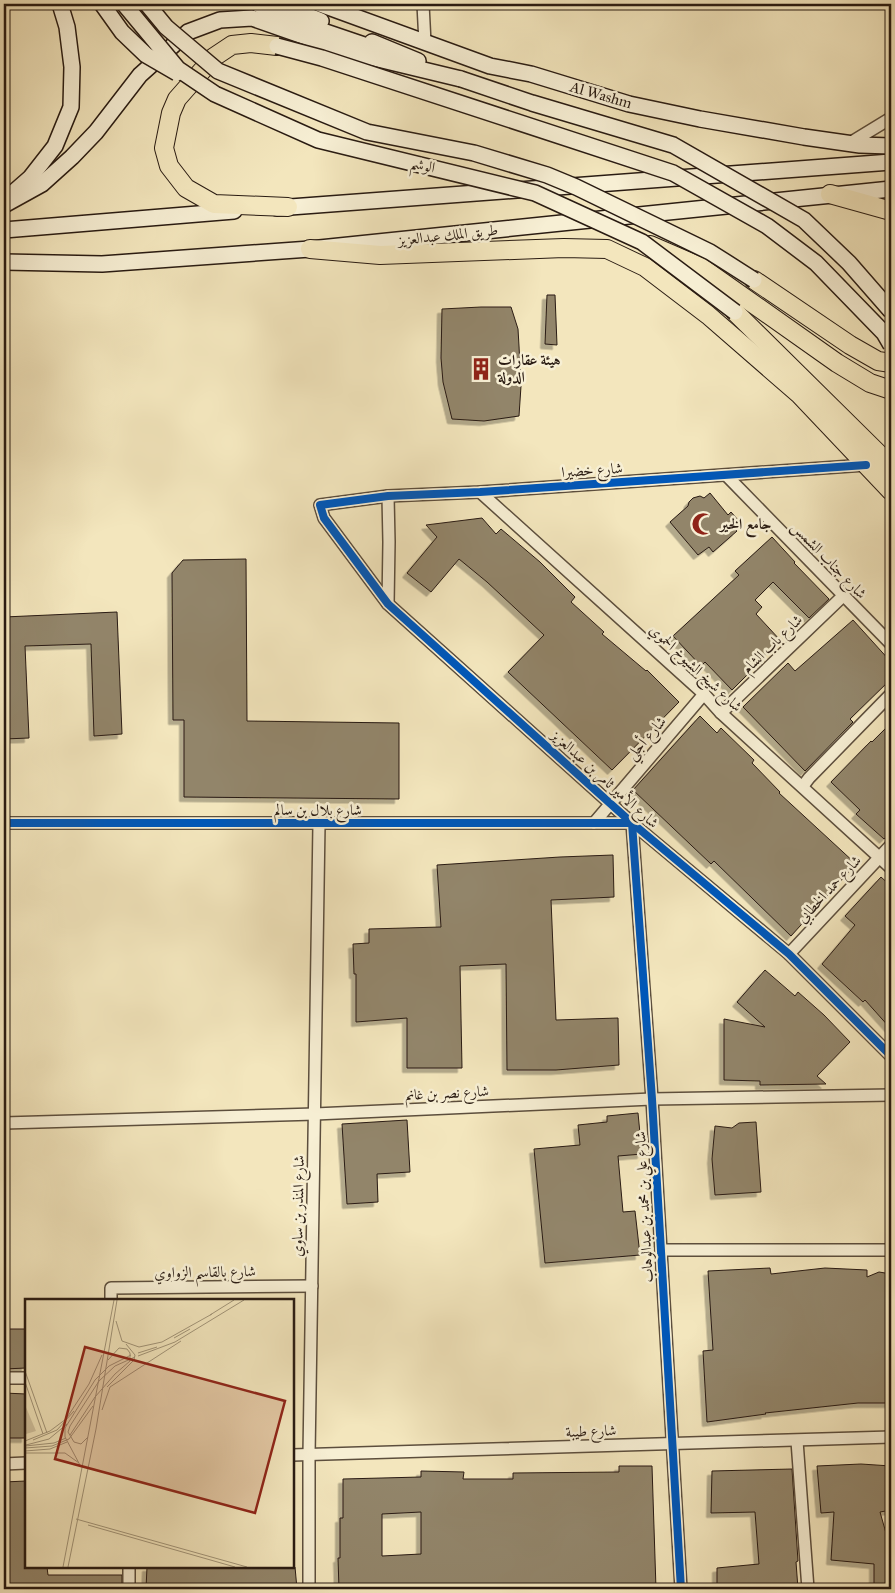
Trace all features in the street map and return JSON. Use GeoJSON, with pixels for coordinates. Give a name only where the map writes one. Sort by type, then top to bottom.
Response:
{"type":"FeatureCollection","features":[{"type":"Feature","properties":{"kind":"main road"},"geometry":{"type":"LineString","coordinates":[[277,46],[251,43],[232,45],[214,57],[177,99],[171,113],[164,148],[170,166],[186,188],[214,204],[288,207]]}},
{"type":"Feature","properties":{"kind":"main road"},"geometry":{"type":"LineString","coordinates":[[830,194],[891,211]]}},
{"type":"Feature","properties":{"kind":"main road"},"geometry":{"type":"LineString","coordinates":[[642,242],[701,267],[837,363],[870,383],[891,390]]}},
{"type":"Feature","properties":{"kind":"main road"},"geometry":{"type":"LineString","coordinates":[[310,249],[380,255],[564,248],[607,250],[645,267],[708,315],[800,395],[891,491]]}},
{"type":"Feature","properties":{"kind":"main road"},"geometry":{"type":"LineString","coordinates":[[754,280],[850,345],[878,361],[891,363]]}},
{"type":"Feature","properties":{"kind":"main road"},"geometry":{"type":"LineString","coordinates":[[735,312],[891,466]]}},
{"type":"Feature","properties":{"kind":"street"},"geometry":{"type":"LineString","coordinates":[[4,203],[30,178],[55,146],[71,107],[72,67],[67,27],[60,4]]}},
{"type":"Feature","properties":{"kind":"street"},"geometry":{"type":"LineString","coordinates":[[102,4],[122,32],[146,55],[215,94]]}},
{"type":"Feature","properties":{"kind":"street","name":"الوشم"},"geometry":{"type":"LineString","coordinates":[[124,4],[178,69],[215,94],[318,140],[535,193],[642,242],[735,312]]}},
{"type":"Feature","properties":{"kind":"street"},"geometry":{"type":"LineString","coordinates":[[147,4],[166,27],[218,70],[367,132],[474,153],[546,175],[576,187],[710,252],[754,280]]}},
{"type":"Feature","properties":{"kind":"street"},"geometry":{"type":"LineString","coordinates":[[258,4],[276,15],[532,103],[673,145],[804,220],[849,263],[891,311]]}},
{"type":"Feature","properties":{"kind":"street"},"geometry":{"type":"LineString","coordinates":[[285,4],[294,10],[461,78]]}},
{"type":"Feature","properties":{"kind":"street","name":"Al Washm"},"geometry":{"type":"LineString","coordinates":[[320,4],[490,66],[532,74],[629,104],[700,119],[804,137],[891,146]]}},
{"type":"Feature","properties":{"kind":"street"},"geometry":{"type":"LineString","coordinates":[[423,4],[426,43]]}},
{"type":"Feature","properties":{"kind":"street"},"geometry":{"type":"LineString","coordinates":[[4,203],[42,184],[72,157],[96,132],[140,75],[188,32],[220,20],[252,18],[349,52],[461,78]]}},
{"type":"Feature","properties":{"kind":"street"},"geometry":{"type":"LineString","coordinates":[[277,46],[322,58],[673,173],[767,226],[816,263],[884,333],[891,345]]}},
{"type":"Feature","properties":{"kind":"street"},"geometry":{"type":"LineString","coordinates":[[850,143],[891,118]]}},
{"type":"Feature","properties":{"kind":"street"},"geometry":{"type":"LineString","coordinates":[[4,230],[891,162]]}},
{"type":"Feature","properties":{"kind":"street","name":"طريق الملك عبدالعزيز"},"geometry":{"type":"LineString","coordinates":[[4,262],[102,264],[310,249],[891,189]]}},
{"type":"Feature","properties":{"kind":"street","name":"شارع خضيرا"},"geometry":{"type":"LineString","coordinates":[[320,505],[388,496],[480,492],[866,465]]}},
{"type":"Feature","properties":{"kind":"street","name":"شارع جناب الشمس"},"geometry":{"type":"LineString","coordinates":[[726,475],[891,644]]}},
{"type":"Feature","properties":{"kind":"street","name":"شارع شيخ الشيوخ الحموي"},"geometry":{"type":"LineString","coordinates":[[480,492],[704,694],[722,713],[804,786],[891,868]]}},
{"type":"Feature","properties":{"kind":"street"},"geometry":{"type":"LineString","coordinates":[[388,496],[388,604]]}},
{"type":"Feature","properties":{"kind":"street","name":"شارع الأمير ثامر بن عبدالعزيز"},"geometry":{"type":"LineString","coordinates":[[320,505],[324,518],[388,604],[632,823],[789,954],[891,1056]]}},
{"type":"Feature","properties":{"kind":"street","name":"شارع باب الشام"},"geometry":{"type":"LineString","coordinates":[[722,713],[843,596]]}},
{"type":"Feature","properties":{"kind":"street","name":"شارع أجلي"},"geometry":{"type":"LineString","coordinates":[[594,823],[704,694]]}},
{"type":"Feature","properties":{"kind":"street"},"geometry":{"type":"LineString","coordinates":[[804,786],[809,778],[891,694]]}},
{"type":"Feature","properties":{"kind":"street","name":"شارع بلال بن سالم"},"geometry":{"type":"LineString","coordinates":[[4,823],[632,823]]}},
{"type":"Feature","properties":{"kind":"street","name":"شارع علي بن محمد بن عبدالوهاب"},"geometry":{"type":"LineString","coordinates":[[632,823],[652,1099],[681,1589]]}},
{"type":"Feature","properties":{"kind":"street","name":"شارع المنذر بن ساوي"},"geometry":{"type":"LineString","coordinates":[[310,1589],[309,1455],[320,824]]}},
{"type":"Feature","properties":{"kind":"street","name":"شارع حمد الخطابي"},"geometry":{"type":"LineString","coordinates":[[789,954],[891,846]]}},
{"type":"Feature","properties":{"kind":"street","name":"شارع نصر بن غانم"},"geometry":{"type":"LineString","coordinates":[[4,1123],[314,1114],[652,1099],[891,1095]]}},
{"type":"Feature","properties":{"kind":"street"},"geometry":{"type":"LineString","coordinates":[[661,1250],[891,1250]]}},
{"type":"Feature","properties":{"kind":"street","name":"شارع بالقاسم الزواوي"},"geometry":{"type":"LineString","coordinates":[[111,1299],[111,1288],[312,1286]]}},
{"type":"Feature","properties":{"kind":"street"},"geometry":{"type":"LineString","coordinates":[[4,1378],[25,1378]]}},
{"type":"Feature","properties":{"kind":"street","name":"شارع طيبة"},"geometry":{"type":"LineString","coordinates":[[294,1455],[891,1437]]}},
{"type":"Feature","properties":{"kind":"street"},"geometry":{"type":"LineString","coordinates":[[797,1440],[808,1589]]}},
{"type":"Feature","properties":{"kind":"street"},"geometry":{"type":"LineString","coordinates":[[4,1464],[25,1463]]}},
{"type":"Feature","properties":{"kind":"street"},"geometry":{"type":"LineString","coordinates":[[129,1568],[129,1589]]}},
{"type":"Feature","properties":{"kind":"building"},"geometry":{"type":"Polygon","coordinates":[[[547,295],[555,295],[557,345],[545,344],[547,295]]]}},
{"type":"Feature","properties":{"kind":"building","name":"هيئة عقارات الدولة"},"geometry":{"type":"Polygon","coordinates":[[[511,307],[518,329],[521,386],[519,416],[484,421],[452,419],[443,382],[441,358],[442,309],[511,307]]]}},
{"type":"Feature","properties":{"kind":"building","name":"جامع الخير"},"geometry":{"type":"Polygon","coordinates":[[[710,493],[728,515],[731,512],[738,520],[732,526],[737,531],[713,552],[709,547],[698,555],[670,522],[688,506],[693,498],[700,496],[704,498],[710,493]]]}},
{"type":"Feature","properties":{"kind":"building"},"geometry":{"type":"Polygon","coordinates":[[[482,518],[496,534],[501,529],[540,562],[575,597],[571,602],[604,632],[602,634],[647,670],[679,702],[612,770],[508,672],[544,635],[487,582],[459,559],[431,592],[407,573],[437,537],[426,525],[482,518]]]}},
{"type":"Feature","properties":{"kind":"building"},"geometry":{"type":"Polygon","coordinates":[[[772,537],[829,599],[809,618],[773,582],[755,600],[762,607],[756,614],[781,641],[753,665],[755,667],[732,690],[705,662],[701,666],[673,636],[739,575],[735,571],[772,537]]]}},
{"type":"Feature","properties":{"kind":"building"},"geometry":{"type":"Polygon","coordinates":[[[246,559],[247,721],[399,723],[399,799],[184,797],[184,720],[173,720],[172,573],[183,560],[246,559]]]}},
{"type":"Feature","properties":{"kind":"building"},"geometry":{"type":"Polygon","coordinates":[[[117,612],[122,734],[94,736],[91,644],[25,646],[29,738],[4,739],[4,617],[117,612]]]}},
{"type":"Feature","properties":{"kind":"building"},"geometry":{"type":"Polygon","coordinates":[[[853,620],[891,662],[891,679],[850,719],[853,722],[805,771],[743,707],[788,663],[795,671],[853,620]]]}},
{"type":"Feature","properties":{"kind":"building"},"geometry":{"type":"Polygon","coordinates":[[[700,716],[717,733],[721,728],[754,760],[752,763],[779,793],[856,864],[791,936],[714,861],[711,864],[633,790],[700,716]]]}},
{"type":"Feature","properties":{"kind":"building"},"geometry":{"type":"Polygon","coordinates":[[[891,723],[891,832],[884,839],[856,814],[860,810],[831,782],[891,723]]]}},
{"type":"Feature","properties":{"kind":"building"},"geometry":{"type":"Polygon","coordinates":[[[613,855],[614,897],[551,900],[556,1020],[618,1018],[619,1065],[556,1070],[507,1070],[506,964],[460,966],[462,1068],[407,1068],[407,1018],[356,1022],[356,974],[354,974],[353,944],[369,943],[369,929],[441,927],[437,865],[613,855]]]}},
{"type":"Feature","properties":{"kind":"building"},"geometry":{"type":"Polygon","coordinates":[[[881,877],[891,886],[891,1029],[865,1000],[863,1002],[822,964],[855,925],[845,916],[881,877]]]}},
{"type":"Feature","properties":{"kind":"building"},"geometry":{"type":"Polygon","coordinates":[[[765,970],[795,996],[798,992],[850,1042],[817,1076],[826,1084],[760,1085],[760,1081],[724,1080],[724,1019],[765,1027],[737,1002],[765,970]]]}},
{"type":"Feature","properties":{"kind":"building"},"geometry":{"type":"Polygon","coordinates":[[[638,1113],[642,1154],[618,1156],[623,1212],[635,1211],[640,1255],[545,1263],[534,1149],[580,1145],[578,1125],[607,1122],[607,1116],[638,1113]]]}},
{"type":"Feature","properties":{"kind":"building"},"geometry":{"type":"Polygon","coordinates":[[[407,1120],[410,1172],[377,1174],[378,1202],[347,1204],[342,1124],[407,1120]]]}},
{"type":"Feature","properties":{"kind":"building"},"geometry":{"type":"Polygon","coordinates":[[[756,1122],[761,1192],[715,1195],[712,1159],[715,1126],[732,1128],[739,1123],[756,1122]]]}},
{"type":"Feature","properties":{"kind":"building"},"geometry":{"type":"Polygon","coordinates":[[[770,1268],[771,1274],[825,1268],[867,1270],[867,1277],[879,1272],[891,1274],[891,1403],[858,1403],[765,1413],[707,1422],[703,1351],[713,1350],[708,1271],[770,1268]]]}},
{"type":"Feature","properties":{"kind":"building"},"geometry":{"type":"Polygon","coordinates":[[[4,1329],[25,1329],[25,1368],[4,1369],[4,1329]]]}},
{"type":"Feature","properties":{"kind":"building"},"geometry":{"type":"Polygon","coordinates":[[[4,1393],[25,1394],[25,1438],[4,1438],[4,1393]]]}},
{"type":"Feature","properties":{"kind":"building"},"geometry":{"type":"Polygon","coordinates":[[[861,1464],[891,1466],[891,1510],[880,1512],[886,1533],[891,1533],[891,1589],[874,1589],[874,1564],[831,1560],[834,1512],[821,1513],[817,1466],[861,1464]]]}},
{"type":"Feature","properties":{"kind":"building"},"geometry":{"type":"Polygon","coordinates":[[[619,1466],[652,1466],[656,1589],[339,1589],[338,1558],[340,1558],[340,1518],[343,1518],[343,1479],[421,1477],[421,1471],[464,1472],[463,1479],[513,1479],[513,1473],[619,1472],[619,1466]],[[421,1512],[382,1514],[382,1556],[421,1554],[421,1512]]]}},
{"type":"Feature","properties":{"kind":"building"},"geometry":{"type":"Polygon","coordinates":[[[792,1469],[798,1589],[717,1589],[717,1568],[759,1564],[755,1512],[711,1513],[712,1471],[792,1469]]]}},
{"type":"Feature","properties":{"kind":"building"},"geometry":{"type":"Polygon","coordinates":[[[25,1481],[25,1568],[47,1568],[48,1575],[122,1575],[122,1589],[4,1589],[4,1482],[25,1481]]]}},
{"type":"Feature","properties":{"kind":"building"},"geometry":{"type":"Polygon","coordinates":[[[295,1567],[297,1589],[146,1589],[147,1568],[295,1567]]]}},
{"type":"Feature","properties":{"kind":"cycle path"},"geometry":{"type":"LineString","coordinates":[[866,465],[480,492],[388,496],[320,505],[324,518],[388,604],[632,823],[789,954],[891,1056]]}},
{"type":"Feature","properties":{"kind":"cycle path"},"geometry":{"type":"LineString","coordinates":[[4,823],[632,823],[652,1099],[681,1589]]}},
{"type":"Feature","properties":{"kind":"place","name":"هيئة عقارات الدولة"},"geometry":{"type":"Point","coordinates":[481,369]}},
{"type":"Feature","properties":{"kind":"place","name":"جامع الخير"},"geometry":{"type":"Point","coordinates":[703,524]}}]}
